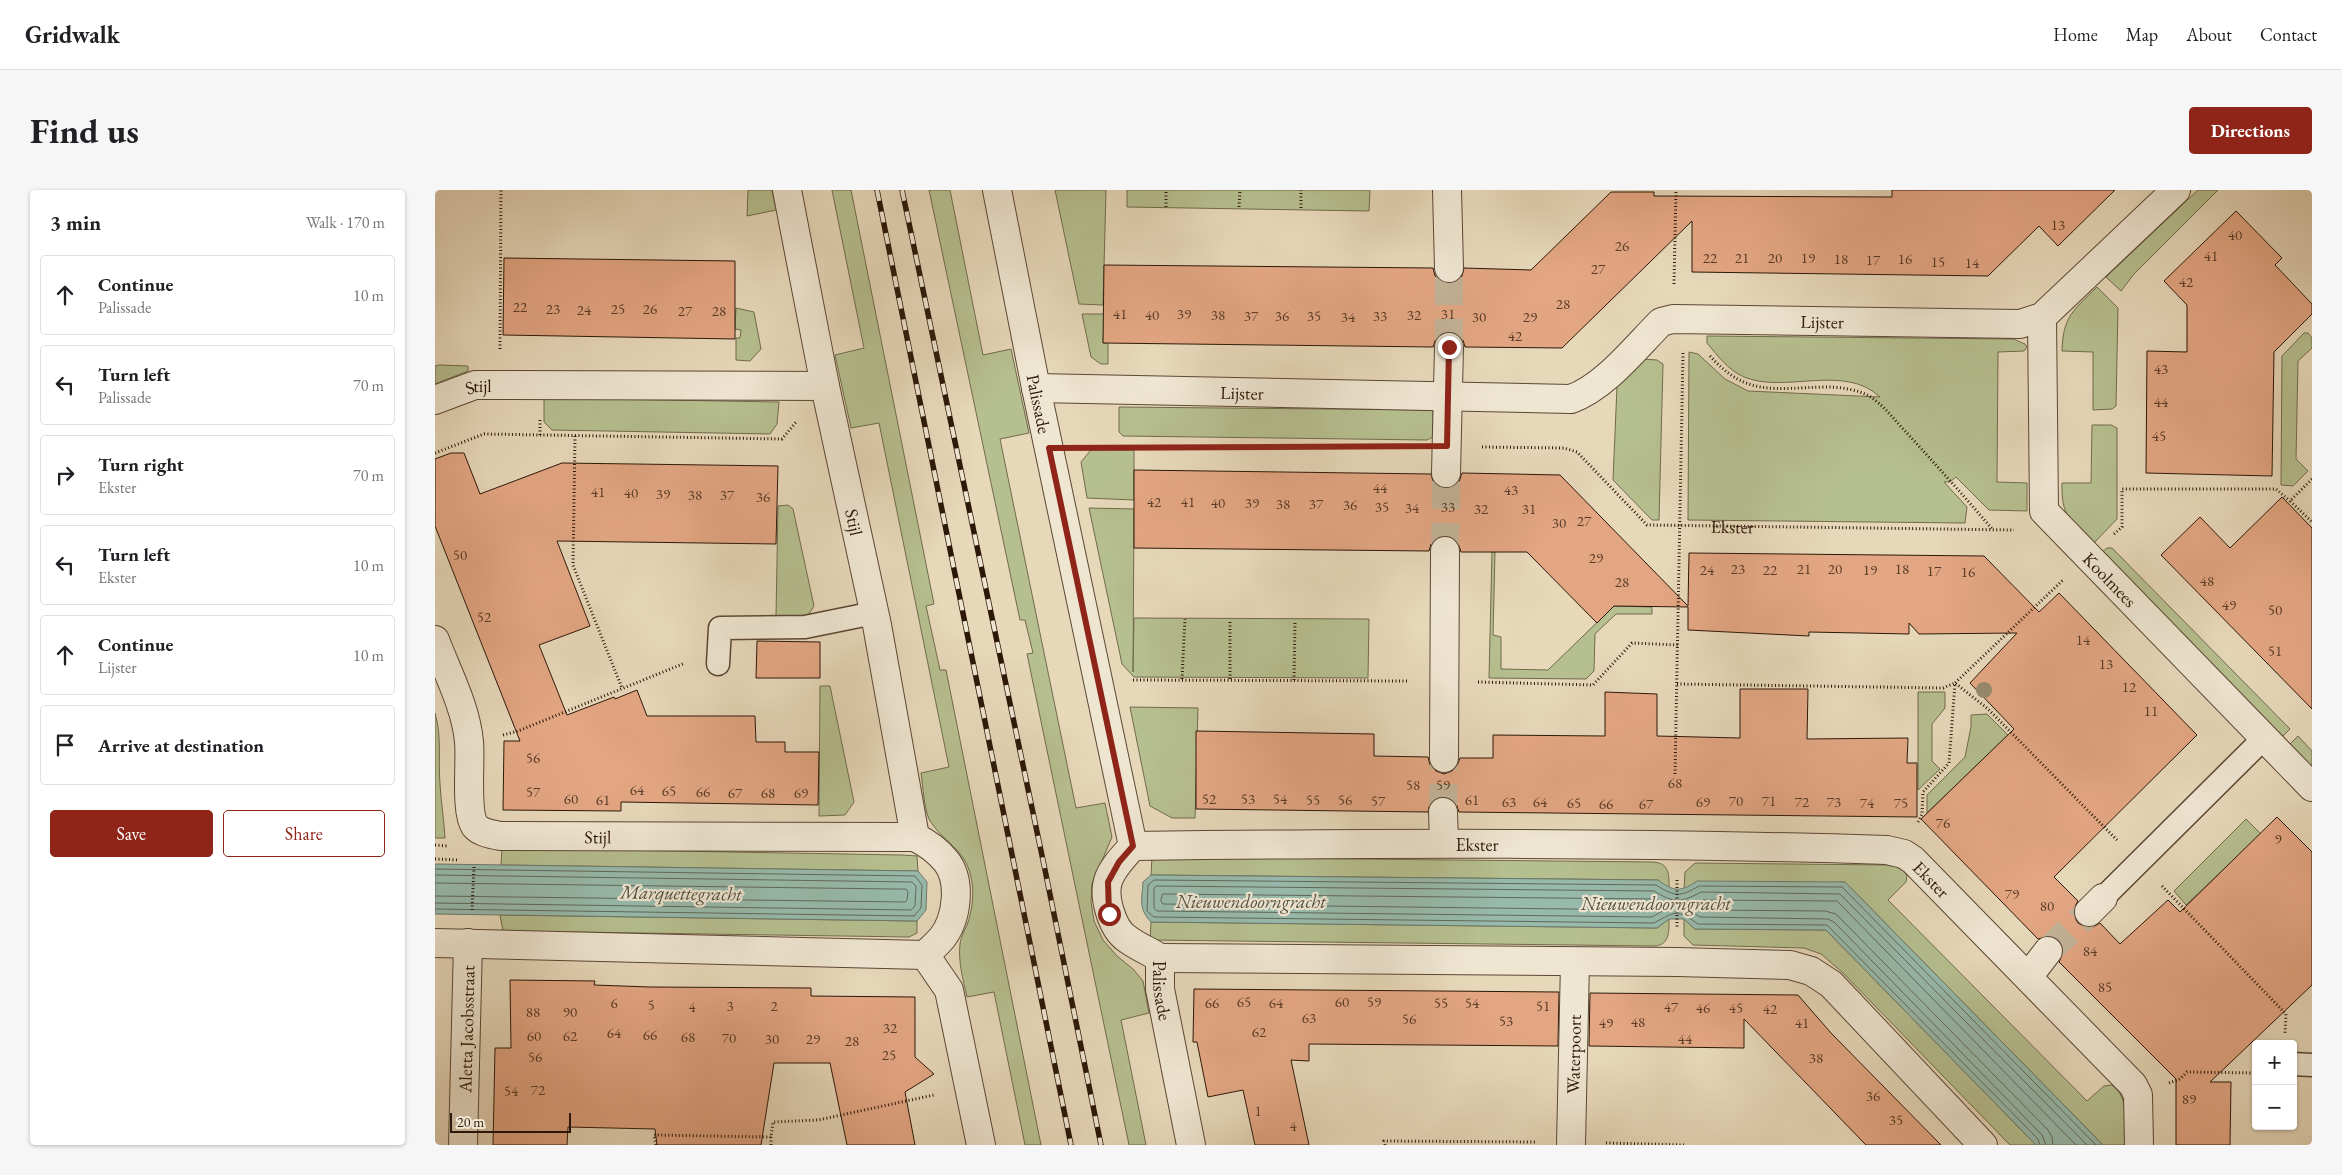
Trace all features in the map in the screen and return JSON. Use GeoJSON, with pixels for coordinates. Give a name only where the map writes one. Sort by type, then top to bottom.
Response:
{"type":"FeatureCollection","features":[{"type":"Feature","properties":{"kind":"street","name":"Stijl"},"geometry":{"type":"LineString","coordinates":[[435,640],[467,722],[469,798],[472,816],[475,826],[487,834],[500,836],[915,837],[874,613],[825,386],[787,190]]}},
{"type":"Feature","properties":{"kind":"street","name":"Palissade"},"geometry":{"type":"LineString","coordinates":[[997,190],[1036,388],[1133,846],[1119,862],[1108,882],[1109,914],[1114,926],[1125,938],[1160,958],[1161,989],[1191,1145]]}},
{"type":"Feature","properties":{"kind":"street"},"geometry":{"type":"LineString","coordinates":[[1447,190],[1449,268]]}},
{"type":"Feature","properties":{"kind":"street","name":"Lijster"},"geometry":{"type":"LineString","coordinates":[[1036,388],[1571,399],[1592,389],[1661,322],[1678,328],[2020,324],[2042,317],[2176,190]]}},
{"type":"Feature","properties":{"kind":"street"},"geometry":{"type":"LineString","coordinates":[[2042,317],[2043,511]]}},
{"type":"Feature","properties":{"kind":"street"},"geometry":{"type":"LineString","coordinates":[[1446,473],[1449,347]]}},
{"type":"Feature","properties":{"kind":"street","name":"Stijl"},"geometry":{"type":"LineString","coordinates":[[435,400],[475,385],[825,386]]}},
{"type":"Feature","properties":{"kind":"street","name":"Koolmees"},"geometry":{"type":"LineString","coordinates":[[2043,511],[2263,739],[2312,787]]}},
{"type":"Feature","properties":{"kind":"street"},"geometry":{"type":"LineString","coordinates":[[1444,758],[1445,551]]}},
{"type":"Feature","properties":{"kind":"street","name":"Ekster"},"geometry":{"type":"LineString","coordinates":[[1443,812],[1444,843]]}},
{"type":"Feature","properties":{"kind":"street"},"geometry":{"type":"LineString","coordinates":[[435,944],[468,943],[925,955],[943,938],[956,899],[955,883],[947,862],[931,846],[915,837]]}},
{"type":"Feature","properties":{"kind":"street","name":"Ekster"},"geometry":{"type":"LineString","coordinates":[[1133,846],[1444,843],[1887,850],[1904,854],[1913,860],[2028,977],[2133,1086],[2138,1094]]}},
{"type":"Feature","properties":{"kind":"street","name":"Aletta Jacobsstraat"},"geometry":{"type":"LineString","coordinates":[[463,1145],[468,943]]}},
{"type":"Feature","properties":{"kind":"street"},"geometry":{"type":"LineString","coordinates":[[2028,977],[2048,951]]}},
{"type":"Feature","properties":{"kind":"street"},"geometry":{"type":"LineString","coordinates":[[925,955],[949,990],[981,1145]]}},
{"type":"Feature","properties":{"kind":"street"},"geometry":{"type":"LineString","coordinates":[[1160,958],[1790,965],[1811,971],[1831,984],[1983,1145]]}},
{"type":"Feature","properties":{"kind":"street","name":"Waterpoort"},"geometry":{"type":"LineString","coordinates":[[1571,1144],[1575,962]]}},
{"type":"Feature","properties":{"kind":"street"},"geometry":{"type":"LineString","coordinates":[[2138,1094],[2139,1145]]}},
{"type":"Feature","properties":{"kind":"lane"},"geometry":{"type":"LineString","coordinates":[[718,664],[720,628],[805,627],[874,613]]}},
{"type":"Feature","properties":{"kind":"lane"},"geometry":{"type":"LineString","coordinates":[[2096,905],[2263,739]]}},
{"type":"Feature","properties":{"kind":"lane"},"geometry":{"type":"LineString","coordinates":[[2297,1064],[2312,1065]]}},
{"type":"Feature","properties":{"kind":"path"},"geometry":{"type":"LineString","coordinates":[[499,385],[501,190]]}},
{"type":"Feature","properties":{"kind":"path"},"geometry":{"type":"LineString","coordinates":[[1166,190],[1166,208]]}},
{"type":"Feature","properties":{"kind":"path"},"geometry":{"type":"LineString","coordinates":[[1239,207],[1240,190]]}},
{"type":"Feature","properties":{"kind":"path"},"geometry":{"type":"LineString","coordinates":[[1301,190],[1301,208]]}},
{"type":"Feature","properties":{"kind":"path"},"geometry":{"type":"LineString","coordinates":[[1675,774],[1680,526],[1676,190]]}},
{"type":"Feature","properties":{"kind":"path"},"geometry":{"type":"LineString","coordinates":[[1678,328],[1710,355],[1722,369],[1735,379],[1748,384],[1763,388],[1832,387],[1852,390],[1869,396],[1909,436],[1993,530]]}},
{"type":"Feature","properties":{"kind":"path"},"geometry":{"type":"LineString","coordinates":[[435,454],[484,434],[782,439],[825,386]]}},
{"type":"Feature","properties":{"kind":"path"},"geometry":{"type":"LineString","coordinates":[[575,436],[573,565],[622,688]]}},
{"type":"Feature","properties":{"kind":"path","name":"Ekster"},"geometry":{"type":"LineString","coordinates":[[1049,448],[1447,446],[1563,448],[1577,452],[1647,525],[2024,530],[2043,511]]}},
{"type":"Feature","properties":{"kind":"path"},"geometry":{"type":"LineString","coordinates":[[2290,501],[2312,479]]}},
{"type":"Feature","properties":{"kind":"path"},"geometry":{"type":"LineString","coordinates":[[1677,684],[1943,688],[1955,683],[2087,557],[2122,528],[2122,489],[2276,489],[2312,522]]}},
{"type":"Feature","properties":{"kind":"path"},"geometry":{"type":"LineString","coordinates":[[1182,679],[1185,619]]}},
{"type":"Feature","properties":{"kind":"path"},"geometry":{"type":"LineString","coordinates":[[1230,620],[1230,678]]}},
{"type":"Feature","properties":{"kind":"path"},"geometry":{"type":"LineString","coordinates":[[1295,621],[1295,680]]}},
{"type":"Feature","properties":{"kind":"path"},"geometry":{"type":"LineString","coordinates":[[1097,680],[1230,678],[1593,685],[1632,643],[1678,645]]}},
{"type":"Feature","properties":{"kind":"path"},"geometry":{"type":"LineString","coordinates":[[469,742],[518,731],[683,663],[718,664]]}},
{"type":"Feature","properties":{"kind":"path"},"geometry":{"type":"LineString","coordinates":[[1904,854],[1922,814],[1923,792],[1949,763],[1955,683]]}},
{"type":"Feature","properties":{"kind":"path"},"geometry":{"type":"LineString","coordinates":[[1955,683],[1988,709],[2286,1014],[2285,1040]]}},
{"type":"Feature","properties":{"kind":"path"},"geometry":{"type":"LineString","coordinates":[[435,845],[444,846]]}},
{"type":"Feature","properties":{"kind":"path"},"geometry":{"type":"LineString","coordinates":[[435,859],[445,859]]}},
{"type":"Feature","properties":{"kind":"path"},"geometry":{"type":"LineString","coordinates":[[471,913],[474,860]]}},
{"type":"Feature","properties":{"kind":"path"},"geometry":{"type":"LineString","coordinates":[[1677,886],[1677,920]]}},
{"type":"Feature","properties":{"kind":"path"},"geometry":{"type":"LineString","coordinates":[[2138,1094],[2180,1079],[2187,1072],[2252,1073]]}},
{"type":"Feature","properties":{"kind":"path"},"geometry":{"type":"LineString","coordinates":[[771,1145],[773,1122],[817,1120],[969,1088]]}},
{"type":"Feature","properties":{"kind":"path"},"geometry":{"type":"LineString","coordinates":[[656,1145],[654,1135],[771,1138]]}},
{"type":"Feature","properties":{"kind":"path"},"geometry":{"type":"LineString","coordinates":[[1385,1145],[1384,1141],[1684,1145]]}},
{"type":"Feature","properties":{"kind":"green space"},"geometry":{"type":"Polygon","coordinates":[[[748,190],[772,190],[776,210],[747,216],[748,190]]]}},
{"type":"Feature","properties":{"kind":"green space"},"geometry":{"type":"Polygon","coordinates":[[[832,190],[851,190],[934,604],[926,606],[940,670],[946,670],[1041,1145],[1025,1145],[994,992],[967,997],[964,984],[960,964],[960,944],[971,909],[972,882],[964,859],[934,827],[926,809],[921,773],[949,767],[879,423],[851,428],[835,355],[864,348],[832,190]]]}},
{"type":"Feature","properties":{"kind":"green space"},"geometry":{"type":"Polygon","coordinates":[[[929,190],[950,190],[983,355],[1011,349],[1029,433],[1000,439],[1076,808],[1105,803],[1112,837],[1092,884],[1091,902],[1094,921],[1103,940],[1143,981],[1149,1013],[1121,1020],[1146,1145],[1129,1145],[1027,654],[1033,653],[1025,620],[1020,620],[929,190]]]}},
{"type":"Feature","properties":{"kind":"green space"},"geometry":{"type":"Polygon","coordinates":[[[1055,190],[1106,190],[1103,305],[1079,304],[1055,190]]]}},
{"type":"Feature","properties":{"kind":"green space"},"geometry":{"type":"Polygon","coordinates":[[[1127,190],[1370,190],[1369,211],[1127,207],[1127,190]]]}},
{"type":"Feature","properties":{"kind":"green space"},"geometry":{"type":"Polygon","coordinates":[[[2198,190],[2218,190],[2134,274],[2121,291],[2106,277],[2198,190]]]}},
{"type":"Feature","properties":{"kind":"green space"},"geometry":{"type":"Polygon","coordinates":[[[2097,287],[2118,308],[2116,406],[2112,409],[2093,410],[2093,352],[2062,351],[2067,322],[2082,302],[2097,287]]]}},
{"type":"Feature","properties":{"kind":"green space"},"geometry":{"type":"Polygon","coordinates":[[[736,308],[754,312],[761,349],[750,361],[736,360],[736,338],[740,338],[741,330],[735,329],[736,308]]]}},
{"type":"Feature","properties":{"kind":"green space"},"geometry":{"type":"Polygon","coordinates":[[[1082,314],[1104,314],[1103,343],[1108,343],[1108,364],[1101,364],[1091,357],[1082,314]]]}},
{"type":"Feature","properties":{"kind":"green space"},"geometry":{"type":"Polygon","coordinates":[[[2304,333],[2308,333],[2312,338],[2312,348],[2298,361],[2296,459],[2308,471],[2293,486],[2281,485],[2282,356],[2304,333]]]}},
{"type":"Feature","properties":{"kind":"green space"},"geometry":{"type":"Polygon","coordinates":[[[1707,336],[2013,339],[2025,344],[2027,347],[2024,351],[1998,352],[1997,482],[2027,483],[2027,511],[1989,510],[1956,477],[1950,482],[1944,482],[1967,507],[1965,523],[1688,520],[1689,352],[1698,354],[1725,379],[1748,391],[1880,397],[1866,387],[1849,382],[1832,380],[1777,383],[1744,377],[1733,371],[1719,358],[1707,343],[1707,336]]]}},
{"type":"Feature","properties":{"kind":"green space"},"geometry":{"type":"Polygon","coordinates":[[[1641,359],[1657,360],[1663,364],[1659,520],[1652,520],[1613,480],[1617,386],[1641,359]]]}},
{"type":"Feature","properties":{"kind":"green space"},"geometry":{"type":"Polygon","coordinates":[[[435,366],[468,366],[468,371],[435,384],[435,366]]]}},
{"type":"Feature","properties":{"kind":"green space"},"geometry":{"type":"Polygon","coordinates":[[[544,398],[779,402],[777,424],[770,434],[552,430],[544,422],[544,398]]]}},
{"type":"Feature","properties":{"kind":"green space"},"geometry":{"type":"Polygon","coordinates":[[[1119,407],[1433,410],[1433,437],[1427,440],[1123,436],[1119,432],[1119,407]]]}},
{"type":"Feature","properties":{"kind":"green space"},"geometry":{"type":"Polygon","coordinates":[[[2092,425],[2111,425],[2117,428],[2117,519],[2093,544],[2069,518],[2063,504],[2062,494],[2062,483],[2091,483],[2092,425]]]}},
{"type":"Feature","properties":{"kind":"green space"},"geometry":{"type":"Polygon","coordinates":[[[1091,450],[1134,450],[1134,500],[1087,498],[1081,462],[1091,450]]]}},
{"type":"Feature","properties":{"kind":"green space"},"geometry":{"type":"Polygon","coordinates":[[[788,505],[793,509],[814,606],[807,617],[776,616],[778,506],[788,505]]]}},
{"type":"Feature","properties":{"kind":"green space"},"geometry":{"type":"Polygon","coordinates":[[[1089,508],[1134,509],[1133,672],[1134,618],[1369,619],[1368,678],[1134,677],[1122,664],[1089,508]]]}},
{"type":"Feature","properties":{"kind":"green space"},"geometry":{"type":"Polygon","coordinates":[[[2107,548],[2112,548],[2290,729],[2281,738],[2101,553],[2107,548]]]}},
{"type":"Feature","properties":{"kind":"green space"},"geometry":{"type":"Polygon","coordinates":[[[1492,552],[1495,552],[1493,635],[1501,637],[1501,669],[1548,670],[1614,606],[1652,607],[1652,614],[1616,614],[1595,634],[1594,671],[1586,679],[1489,678],[1492,552]]]}},
{"type":"Feature","properties":{"kind":"green space"},"geometry":{"type":"Polygon","coordinates":[[[820,686],[830,686],[854,802],[845,815],[819,816],[820,686]]]}},
{"type":"Feature","properties":{"kind":"green space"},"geometry":{"type":"Polygon","coordinates":[[[1918,692],[1945,692],[1945,708],[1932,724],[1932,761],[1940,769],[1918,790],[1918,692]]]}},
{"type":"Feature","properties":{"kind":"green space"},"geometry":{"type":"Polygon","coordinates":[[[1130,707],[1198,708],[1195,818],[1172,818],[1150,806],[1130,707]]]}},
{"type":"Feature","properties":{"kind":"green space"},"geometry":{"type":"Polygon","coordinates":[[[435,713],[439,739],[440,784],[445,838],[435,838],[435,713]]]}},
{"type":"Feature","properties":{"kind":"green space"},"geometry":{"type":"Polygon","coordinates":[[[1987,714],[2008,735],[1927,813],[1927,795],[1965,757],[1971,727],[1971,715],[1987,714]]]}},
{"type":"Feature","properties":{"kind":"green space"},"geometry":{"type":"Polygon","coordinates":[[[2298,736],[2312,751],[2312,769],[2289,745],[2298,736]]]}},
{"type":"Feature","properties":{"kind":"green space"},"geometry":{"type":"Polygon","coordinates":[[[2246,819],[2261,834],[2186,905],[2174,891],[2246,819]]]}},
{"type":"Feature","properties":{"kind":"green space"},"geometry":{"type":"Polygon","coordinates":[[[502,848],[902,855],[917,856],[918,871],[501,865],[502,848]]]}},
{"type":"Feature","properties":{"kind":"green space"},"geometry":{"type":"Polygon","coordinates":[[[1152,857],[1653,862],[1666,867],[1669,889],[1658,880],[1151,875],[1152,857]]]}},
{"type":"Feature","properties":{"kind":"green space"},"geometry":{"type":"Polygon","coordinates":[[[1695,863],[1886,865],[1897,867],[1905,872],[1907,876],[1906,882],[1888,900],[2087,1101],[2104,1086],[2112,1085],[2118,1090],[2124,1104],[2126,1121],[2125,1145],[2103,1145],[1845,882],[1684,889],[1685,872],[1695,863]]]}},
{"type":"Feature","properties":{"kind":"green space"},"geometry":{"type":"Polygon","coordinates":[[[500,915],[917,921],[917,933],[909,937],[503,931],[500,915]]]}},
{"type":"Feature","properties":{"kind":"green space"},"geometry":{"type":"Polygon","coordinates":[[[1669,919],[1668,936],[1661,945],[1656,946],[1150,940],[1151,922],[1657,928],[1669,919]]]}},
{"type":"Feature","properties":{"kind":"green space"},"geometry":{"type":"Polygon","coordinates":[[[1684,919],[1695,929],[1826,930],[2036,1145],[2010,1145],[1842,972],[1821,954],[1804,948],[1693,945],[1684,936],[1684,919]]]}},
{"type":"Feature","properties":{"kind":"water","name":"Marquettegracht"},"geometry":{"type":"Polygon","coordinates":[[[435,864],[918,871],[927,882],[926,910],[917,921],[435,914],[435,864]]]}},
{"type":"Feature","properties":{"kind":"water","name":"Nieuwendoorngracht"},"geometry":{"type":"Polygon","coordinates":[[[1151,875],[1658,880],[1669,887],[1677,889],[1682,889],[1697,881],[1845,882],[2103,1145],[2036,1145],[1826,930],[1695,929],[1684,919],[1669,919],[1657,928],[1151,922],[1142,908],[1142,899],[1143,882],[1151,875]]]}},
{"type":"Feature","properties":{"kind":"building"},"geometry":{"type":"Polygon","coordinates":[[[1892,190],[2115,190],[2058,246],[2039,226],[1988,276],[1692,272],[1692,221],[1562,348],[1465,347],[1463,340],[1458,334],[1449,331],[1436,338],[1433,347],[1103,343],[1104,265],[1433,268],[1435,276],[1441,281],[1450,284],[1458,281],[1462,276],[1464,268],[1531,270],[1611,192],[1654,192],[1654,196],[1892,197],[1892,190]]]}},
{"type":"Feature","properties":{"kind":"building"},"geometry":{"type":"Polygon","coordinates":[[[2236,211],[2282,258],[2275,265],[2312,304],[2312,314],[2274,352],[2272,476],[2146,473],[2147,351],[2187,352],[2187,305],[2164,281],[2236,211]]]}},
{"type":"Feature","properties":{"kind":"building"},"geometry":{"type":"Polygon","coordinates":[[[504,258],[735,261],[735,339],[503,335],[504,258]]]}},
{"type":"Feature","properties":{"kind":"building"},"geometry":{"type":"Polygon","coordinates":[[[451,453],[464,453],[480,494],[562,463],[778,466],[776,544],[557,541],[590,626],[539,645],[567,715],[637,690],[647,716],[755,716],[756,742],[785,742],[785,752],[819,752],[818,805],[621,802],[621,811],[503,810],[504,741],[520,741],[435,526],[435,459],[451,453]]]}},
{"type":"Feature","properties":{"kind":"building"},"geometry":{"type":"Polygon","coordinates":[[[1134,470],[1431,474],[1437,486],[1446,489],[1459,482],[1462,473],[1560,475],[1688,606],[1689,553],[1984,556],[2039,612],[2059,593],[2197,735],[2054,877],[2078,901],[2074,908],[2074,916],[2078,923],[2085,927],[2093,927],[2100,923],[2120,944],[2168,900],[2180,912],[2277,817],[2312,852],[2312,985],[2210,1082],[2231,1082],[2230,1145],[2176,1145],[2176,1079],[2059,962],[2063,953],[2063,946],[2058,939],[2050,936],[2038,939],[1921,819],[2014,729],[1970,683],[2017,633],[1919,634],[1909,623],[1909,634],[1809,632],[1809,636],[1688,630],[1688,607],[1614,606],[1597,623],[1527,552],[1461,552],[1458,543],[1446,535],[1437,538],[1431,544],[1429,551],[1134,548],[1134,470]]]}},
{"type":"Feature","properties":{"kind":"building"},"geometry":{"type":"Polygon","coordinates":[[[2282,497],[2312,528],[2312,709],[2161,555],[2200,517],[2230,548],[2282,497]]]}},
{"type":"Feature","properties":{"kind":"building"},"geometry":{"type":"Polygon","coordinates":[[[757,641],[820,642],[820,678],[756,678],[757,641]]]}},
{"type":"Feature","properties":{"kind":"building"},"geometry":{"type":"Polygon","coordinates":[[[1740,689],[1808,689],[1807,739],[1908,738],[1907,763],[1917,763],[1917,817],[1459,812],[1456,803],[1450,798],[1443,796],[1434,799],[1430,804],[1428,812],[1196,809],[1196,731],[1374,734],[1374,756],[1428,757],[1430,765],[1436,771],[1444,774],[1452,771],[1457,766],[1460,758],[1493,758],[1493,735],[1605,736],[1605,692],[1657,694],[1657,736],[1740,738],[1740,689]]]}},
{"type":"Feature","properties":{"kind":"building"},"geometry":{"type":"Polygon","coordinates":[[[510,980],[595,981],[594,985],[650,987],[811,988],[811,996],[915,997],[915,1057],[934,1074],[905,1092],[915,1145],[847,1145],[830,1063],[774,1063],[761,1145],[657,1145],[655,1129],[568,1127],[567,1145],[493,1145],[495,1048],[511,1048],[510,980]]]}},
{"type":"Feature","properties":{"kind":"building"},"geometry":{"type":"Polygon","coordinates":[[[1194,989],[1559,992],[1558,1046],[1309,1044],[1309,1061],[1291,1060],[1309,1145],[1255,1145],[1243,1090],[1208,1097],[1197,1042],[1193,1042],[1194,989]]]}},
{"type":"Feature","properties":{"kind":"building"},"geometry":{"type":"Polygon","coordinates":[[[1590,993],[1798,995],[1831,1033],[1941,1145],[1866,1145],[1744,1019],[1744,1048],[1589,1046],[1590,993]]]}},
{"type":"Feature","properties":{"kind":"tunnel"},"geometry":{"type":"LineString","coordinates":[[1449,268],[1449,347]]}},
{"type":"Feature","properties":{"kind":"tunnel"},"geometry":{"type":"LineString","coordinates":[[1445,551],[1446,473]]}},
{"type":"Feature","properties":{"kind":"tunnel"},"geometry":{"type":"LineString","coordinates":[[1443,812],[1444,758]]}},
{"type":"Feature","properties":{"kind":"tunnel"},"geometry":{"type":"LineString","coordinates":[[2048,951],[2089,912]]}},
{"type":"Feature","properties":{"kind":"railway"},"geometry":{"type":"LineString","coordinates":[[877,190],[1071,1145]]}},
{"type":"Feature","properties":{"kind":"railway"},"geometry":{"type":"LineString","coordinates":[[902,190],[1101,1145]]}},
{"type":"Feature","properties":{"kind":"route"},"geometry":{"type":"LineString","coordinates":[[1109,914],[1108,882],[1119,862],[1133,846],[1049,448],[1447,446],[1449,347]]}}]}
